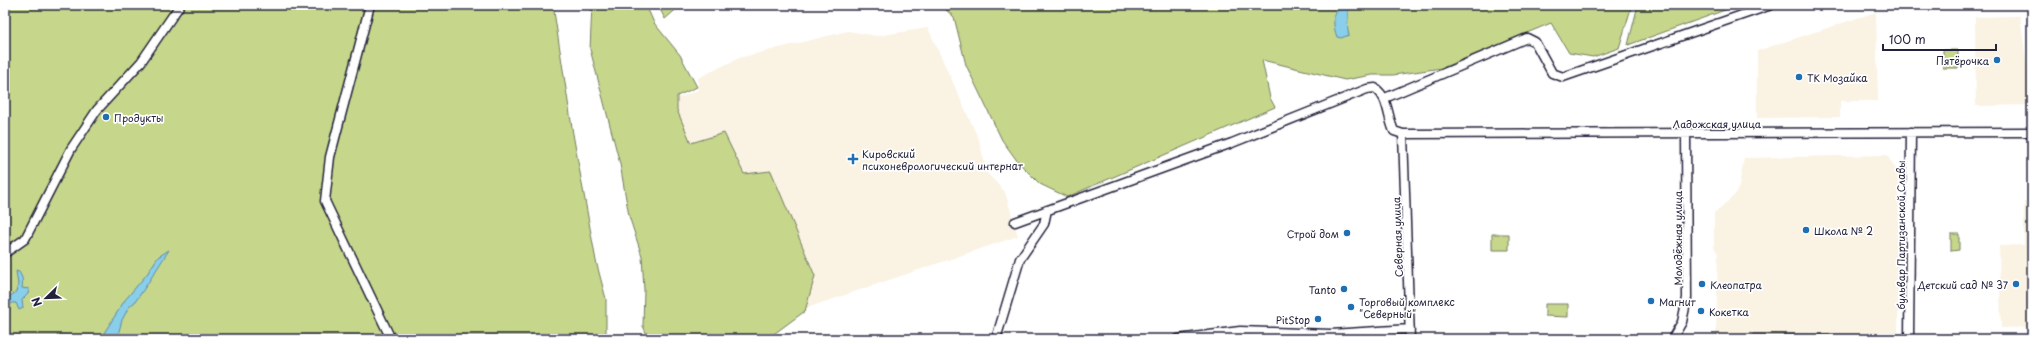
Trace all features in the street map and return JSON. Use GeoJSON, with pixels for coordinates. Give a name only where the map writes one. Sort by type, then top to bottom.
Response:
{"type":"FeatureCollection","features":[{"type":"Feature","properties":{"kind":"street"},"geometry":{"type":"LineString","coordinates":[[5,253],[25,239],[71,149],[97,110],[141,62],[180,5]]}},
{"type":"Feature","properties":{"kind":"street"},"geometry":{"type":"LineString","coordinates":[[370,5],[330,157],[325,201],[392,339]]}},
{"type":"Feature","properties":{"kind":"street"},"geometry":{"type":"LineString","coordinates":[[1385,98],[1527,38],[1535,42],[1552,73],[1563,77],[1771,5]]}},
{"type":"Feature","properties":{"kind":"street"},"geometry":{"type":"LineString","coordinates":[[1015,222],[1232,143],[1367,89],[1375,88],[1385,98],[1389,121],[1394,131],[1403,134]]}},
{"type":"Feature","properties":{"kind":"street","name":"бульвар Партизанской Славы"},"geometry":{"type":"LineString","coordinates":[[1909,339],[1911,132]]}},
{"type":"Feature","properties":{"kind":"street","name":"Ладожская улица"},"geometry":{"type":"LineString","coordinates":[[1403,134],[2032,132]]}},
{"type":"Feature","properties":{"kind":"street","name":"Молодёжная улица"},"geometry":{"type":"LineString","coordinates":[[1672,339],[1682,322],[1688,298],[1686,133]]}},
{"type":"Feature","properties":{"kind":"street","name":"Северная улица"},"geometry":{"type":"LineString","coordinates":[[1403,134],[1410,339]]}},
{"type":"Feature","properties":{"kind":"street"},"geometry":{"type":"LineString","coordinates":[[996,339],[1020,259],[1044,224],[1047,210]]}},
{"type":"Feature","properties":{"kind":"street"},"geometry":{"type":"LineString","coordinates":[[1178,339],[1240,331],[1331,334],[1410,328]]}},
{"type":"Feature","properties":{"kind":"shaded area"},"geometry":{"type":"Polygon","coordinates":[[[1876,12],[1878,101],[1840,101],[1840,117],[1757,118],[1757,51],[1876,12]]]}},
{"type":"Feature","properties":{"kind":"shaded area"},"geometry":{"type":"Polygon","coordinates":[[[2020,16],[2032,105],[1976,106],[1975,17],[2020,16]]]}},
{"type":"Feature","properties":{"kind":"shaded area","name":"Кировский психоневрологический интернат"},"geometry":{"type":"Polygon","coordinates":[[[928,28],[979,140],[987,173],[1005,192],[1018,236],[795,312],[712,137],[683,145],[666,103],[698,90],[698,78],[739,58],[848,31],[877,36],[928,28]]]}},
{"type":"Feature","properties":{"kind":"shaded area","name":"Школа № 2"},"geometry":{"type":"Polygon","coordinates":[[[1887,155],[1899,174],[1898,339],[1716,339],[1718,254],[1714,247],[1714,213],[1734,196],[1739,187],[1744,158],[1887,155]]]}},
{"type":"Feature","properties":{"kind":"shaded area","name":"Детский сад № 37"},"geometry":{"type":"Polygon","coordinates":[[[2024,202],[2032,202],[2032,327],[2001,328],[1999,246],[2024,245],[2024,202]]]}},
{"type":"Feature","properties":{"kind":"green space"},"geometry":{"type":"Polygon","coordinates":[[[5,5],[553,5],[573,134],[596,261],[606,299],[606,339],[5,339],[5,5]]]}},
{"type":"Feature","properties":{"kind":"green space"},"geometry":{"type":"Polygon","coordinates":[[[592,5],[646,5],[654,23],[680,55],[697,87],[677,96],[677,110],[691,143],[724,133],[744,174],[771,171],[815,276],[805,311],[767,339],[649,339],[643,326],[644,290],[642,256],[629,216],[620,164],[590,49],[592,5]]]}},
{"type":"Feature","properties":{"kind":"green space"},"geometry":{"type":"Polygon","coordinates":[[[658,5],[681,5],[665,19],[658,5]]]}},
{"type":"Feature","properties":{"kind":"green space"},"geometry":{"type":"Polygon","coordinates":[[[949,5],[1632,5],[1619,48],[1593,57],[1569,53],[1551,23],[1442,68],[1393,75],[1372,75],[1345,80],[1262,60],[1270,98],[1275,107],[1067,197],[1040,184],[1018,162],[1002,140],[966,65],[954,17],[946,10],[949,5]]]}},
{"type":"Feature","properties":{"kind":"green space"},"geometry":{"type":"Polygon","coordinates":[[[1638,5],[1739,5],[1628,45],[1638,5]]]}},
{"type":"Feature","properties":{"kind":"green space"},"geometry":{"type":"Polygon","coordinates":[[[1943,50],[1958,50],[1958,68],[1943,68],[1943,50]]]}},
{"type":"Feature","properties":{"kind":"green space"},"geometry":{"type":"Polygon","coordinates":[[[1492,234],[1509,234],[1509,250],[1492,250],[1492,234]]]}},
{"type":"Feature","properties":{"kind":"green space"},"geometry":{"type":"Polygon","coordinates":[[[1951,234],[1959,234],[1959,250],[1951,251],[1951,234]]]}},
{"type":"Feature","properties":{"kind":"green space"},"geometry":{"type":"Polygon","coordinates":[[[1545,304],[1568,304],[1568,317],[1545,316],[1545,304]]]}},
{"type":"Feature","properties":{"kind":"green space"},"geometry":{"type":"Polygon","coordinates":[[[1753,334],[1879,335],[1879,339],[1753,339],[1753,334]]]}},
{"type":"Feature","properties":{"kind":"water"},"geometry":{"type":"Polygon","coordinates":[[[1342,7],[1348,10],[1349,35],[1341,38],[1337,37],[1334,20],[1336,13],[1342,7]]]}},
{"type":"Feature","properties":{"kind":"water"},"geometry":{"type":"Polygon","coordinates":[[[169,250],[135,302],[129,307],[122,320],[118,335],[109,339],[96,339],[104,333],[125,300],[147,274],[158,257],[169,250]]]}},
{"type":"Feature","properties":{"kind":"water"},"geometry":{"type":"Polygon","coordinates":[[[16,271],[19,272],[22,278],[22,288],[29,289],[28,294],[22,300],[23,308],[19,310],[16,303],[12,303],[5,310],[5,300],[16,292],[18,285],[16,271]]]}},
{"type":"Feature","properties":{"kind":"place","name":"Пятёрочка"},"geometry":{"type":"Point","coordinates":[1997,60]}},
{"type":"Feature","properties":{"kind":"place","name":"ТК Мозайка"},"geometry":{"type":"Point","coordinates":[1799,77]}},
{"type":"Feature","properties":{"kind":"place","name":"Продукты"},"geometry":{"type":"Point","coordinates":[106,117]}},
{"type":"Feature","properties":{"kind":"place","name":"Кировский психоневрологический интернат"},"geometry":{"type":"Point","coordinates":[853,159]}},
{"type":"Feature","properties":{"kind":"place","name":"Школа № 2"},"geometry":{"type":"Point","coordinates":[1806,230]}},
{"type":"Feature","properties":{"kind":"place","name":"Строй дом"},"geometry":{"type":"Point","coordinates":[1347,233]}},
{"type":"Feature","properties":{"kind":"place","name":"Клеопатра"},"geometry":{"type":"Point","coordinates":[1702,284]}},
{"type":"Feature","properties":{"kind":"place","name":"Детский сад № 37"},"geometry":{"type":"Point","coordinates":[2016,284]}},
{"type":"Feature","properties":{"kind":"place","name":"Tanto"},"geometry":{"type":"Point","coordinates":[1344,289]}},
{"type":"Feature","properties":{"kind":"place","name":"Магнит"},"geometry":{"type":"Point","coordinates":[1651,301]}},
{"type":"Feature","properties":{"kind":"place","name":"Торговый комплекс \"Северный\""},"geometry":{"type":"Point","coordinates":[1351,307]}},
{"type":"Feature","properties":{"kind":"place","name":"Кокетка"},"geometry":{"type":"Point","coordinates":[1701,311]}},
{"type":"Feature","properties":{"kind":"place","name":"PitStop"},"geometry":{"type":"Point","coordinates":[1318,319]}}]}
